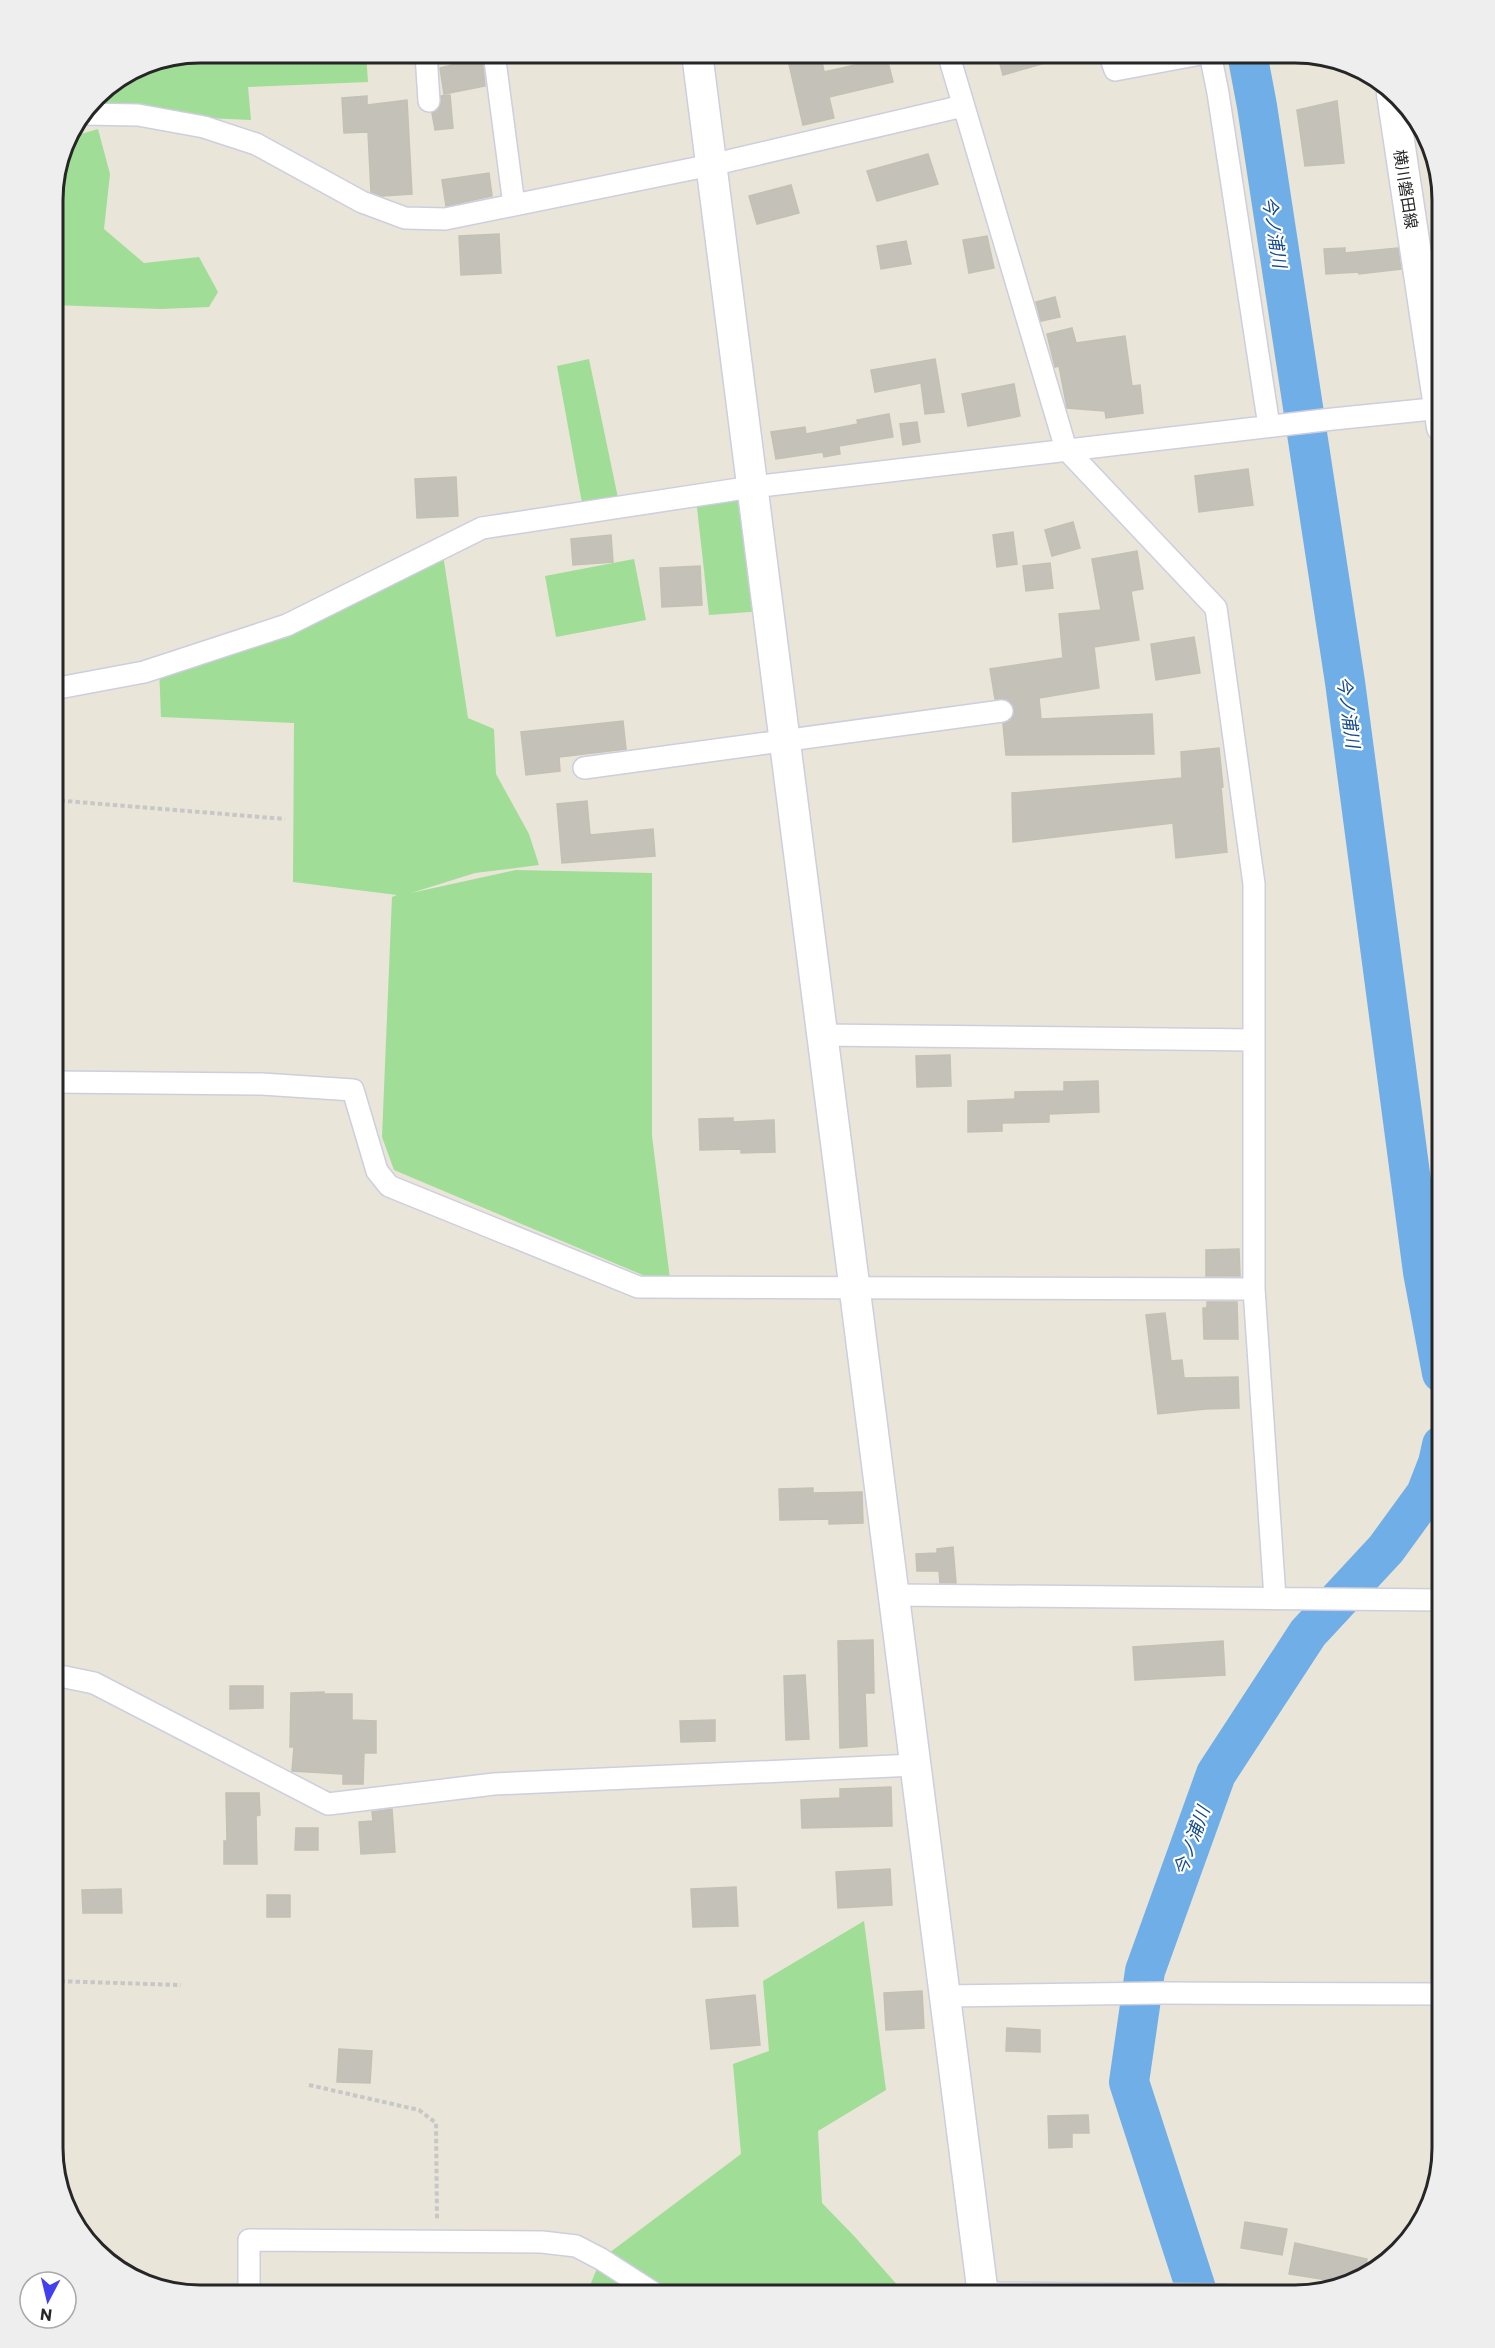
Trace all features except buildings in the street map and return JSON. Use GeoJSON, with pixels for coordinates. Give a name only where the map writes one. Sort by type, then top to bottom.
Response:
{"type":"FeatureCollection","features":[{"type":"Feature","properties":{"kind":"street"},"geometry":{"type":"LineString","coordinates":[[427,63],[429,101]]}},
{"type":"Feature","properties":{"kind":"street"},"geometry":{"type":"LineString","coordinates":[[495,63],[514,205]]}},
{"type":"Feature","properties":{"kind":"street"},"geometry":{"type":"LineString","coordinates":[[698,63],[982,2285]]}},
{"type":"Feature","properties":{"kind":"street"},"geometry":{"type":"LineString","coordinates":[[951,63],[1066,449],[1216,608],[1254,884],[1254,1289],[1275,1598]]}},
{"type":"Feature","properties":{"kind":"street"},"geometry":{"type":"LineString","coordinates":[[1113,63],[1115,70],[1153,63]]}},
{"type":"Feature","properties":{"kind":"street"},"geometry":{"type":"LineString","coordinates":[[1210,63],[1218,93],[1271,426]]}},
{"type":"Feature","properties":{"kind":"street"},"geometry":{"type":"LineString","coordinates":[[93,114],[138,115],[204,127],[256,144],[362,202],[405,218],[446,219],[711,165],[963,105]]}},
{"type":"Feature","properties":{"kind":"street","name":"横川磐田線"},"geometry":{"type":"LineString","coordinates":[[1394,106],[1432,351]]}},
{"type":"Feature","properties":{"kind":"street"},"geometry":{"type":"LineString","coordinates":[[63,686],[144,672],[286,625],[482,528],[752,487],[1066,449],[1333,419],[1432,415]]}},
{"type":"Feature","properties":{"kind":"street"},"geometry":{"type":"LineString","coordinates":[[585,768],[1002,711]]}},
{"type":"Feature","properties":{"kind":"street"},"geometry":{"type":"LineString","coordinates":[[822,1035],[1254,1040]]}},
{"type":"Feature","properties":{"kind":"street"},"geometry":{"type":"LineString","coordinates":[[63,1082],[262,1084],[353,1090],[378,1171],[389,1186],[638,1287],[1254,1289]]}},
{"type":"Feature","properties":{"kind":"street"},"geometry":{"type":"LineString","coordinates":[[894,1595],[1432,1600]]}},
{"type":"Feature","properties":{"kind":"street"},"geometry":{"type":"LineString","coordinates":[[63,1677],[93,1683],[327,1804],[494,1784],[915,1765]]}},
{"type":"Feature","properties":{"kind":"street"},"geometry":{"type":"LineString","coordinates":[[944,1996],[1161,1993],[1432,1995]]}},
{"type":"Feature","properties":{"kind":"street"},"geometry":{"type":"LineString","coordinates":[[249,2285],[249,2240],[542,2242],[576,2246],[641,2285]]}},
{"type":"Feature","properties":{"kind":"path"},"geometry":{"type":"LineString","coordinates":[[63,801],[285,819]]}},
{"type":"Feature","properties":{"kind":"path"},"geometry":{"type":"LineString","coordinates":[[63,1981],[181,1985]]}},
{"type":"Feature","properties":{"kind":"path"},"geometry":{"type":"LineString","coordinates":[[309,2085],[419,2110],[436,2123],[438,2242]]}},
{"type":"Feature","properties":{"kind":"green space"},"geometry":{"type":"Polygon","coordinates":[[[367,63],[368,82],[248,87],[251,120],[138,115],[89,120],[110,97],[131,81],[156,70],[182,64],[367,63]]]}},
{"type":"Feature","properties":{"kind":"green space"},"geometry":{"type":"Polygon","coordinates":[[[98,129],[110,174],[104,229],[144,263],[199,257],[218,292],[209,307],[161,309],[63,305],[63,191],[68,164],[79,135],[98,129]]]}},
{"type":"Feature","properties":{"kind":"green space"},"geometry":{"type":"Polygon","coordinates":[[[589,359],[618,498],[582,503],[557,366],[589,359]]]}},
{"type":"Feature","properties":{"kind":"green space"},"geometry":{"type":"Polygon","coordinates":[[[749,492],[763,611],[709,615],[696,499],[749,492]]]}},
{"type":"Feature","properties":{"kind":"green space"},"geometry":{"type":"Polygon","coordinates":[[[442,548],[468,718],[494,729],[496,774],[529,834],[539,865],[475,873],[411,893],[516,870],[652,873],[652,1136],[671,1287],[394,1170],[382,1137],[392,897],[397,895],[293,882],[294,723],[161,717],[159,666],[359,595],[442,548]]]}},
{"type":"Feature","properties":{"kind":"green space"},"geometry":{"type":"Polygon","coordinates":[[[634,559],[646,620],[556,637],[545,576],[634,559]]]}},
{"type":"Feature","properties":{"kind":"green space"},"geometry":{"type":"Polygon","coordinates":[[[864,1921],[886,2090],[818,2131],[822,2203],[897,2285],[590,2285],[601,2259],[741,2154],[733,2064],[769,2051],[763,1981],[864,1921]]]}},
{"type":"Feature","properties":{"kind":"waterway","name":"今ノ浦川"},"geometry":{"type":"LineString","coordinates":[[1249,63],[1345,682],[1423,1272],[1432,1320]]}},
{"type":"Feature","properties":{"kind":"waterway"},"geometry":{"type":"LineString","coordinates":[[1423,1272],[1432,1285]]}},
{"type":"Feature","properties":{"kind":"waterway","name":"今ノ浦川"},"geometry":{"type":"LineString","coordinates":[[1195,2285],[1129,2082],[1145,1971],[1216,1774],[1308,1633],[1386,1549],[1426,1494],[1432,1478]]}}]}
